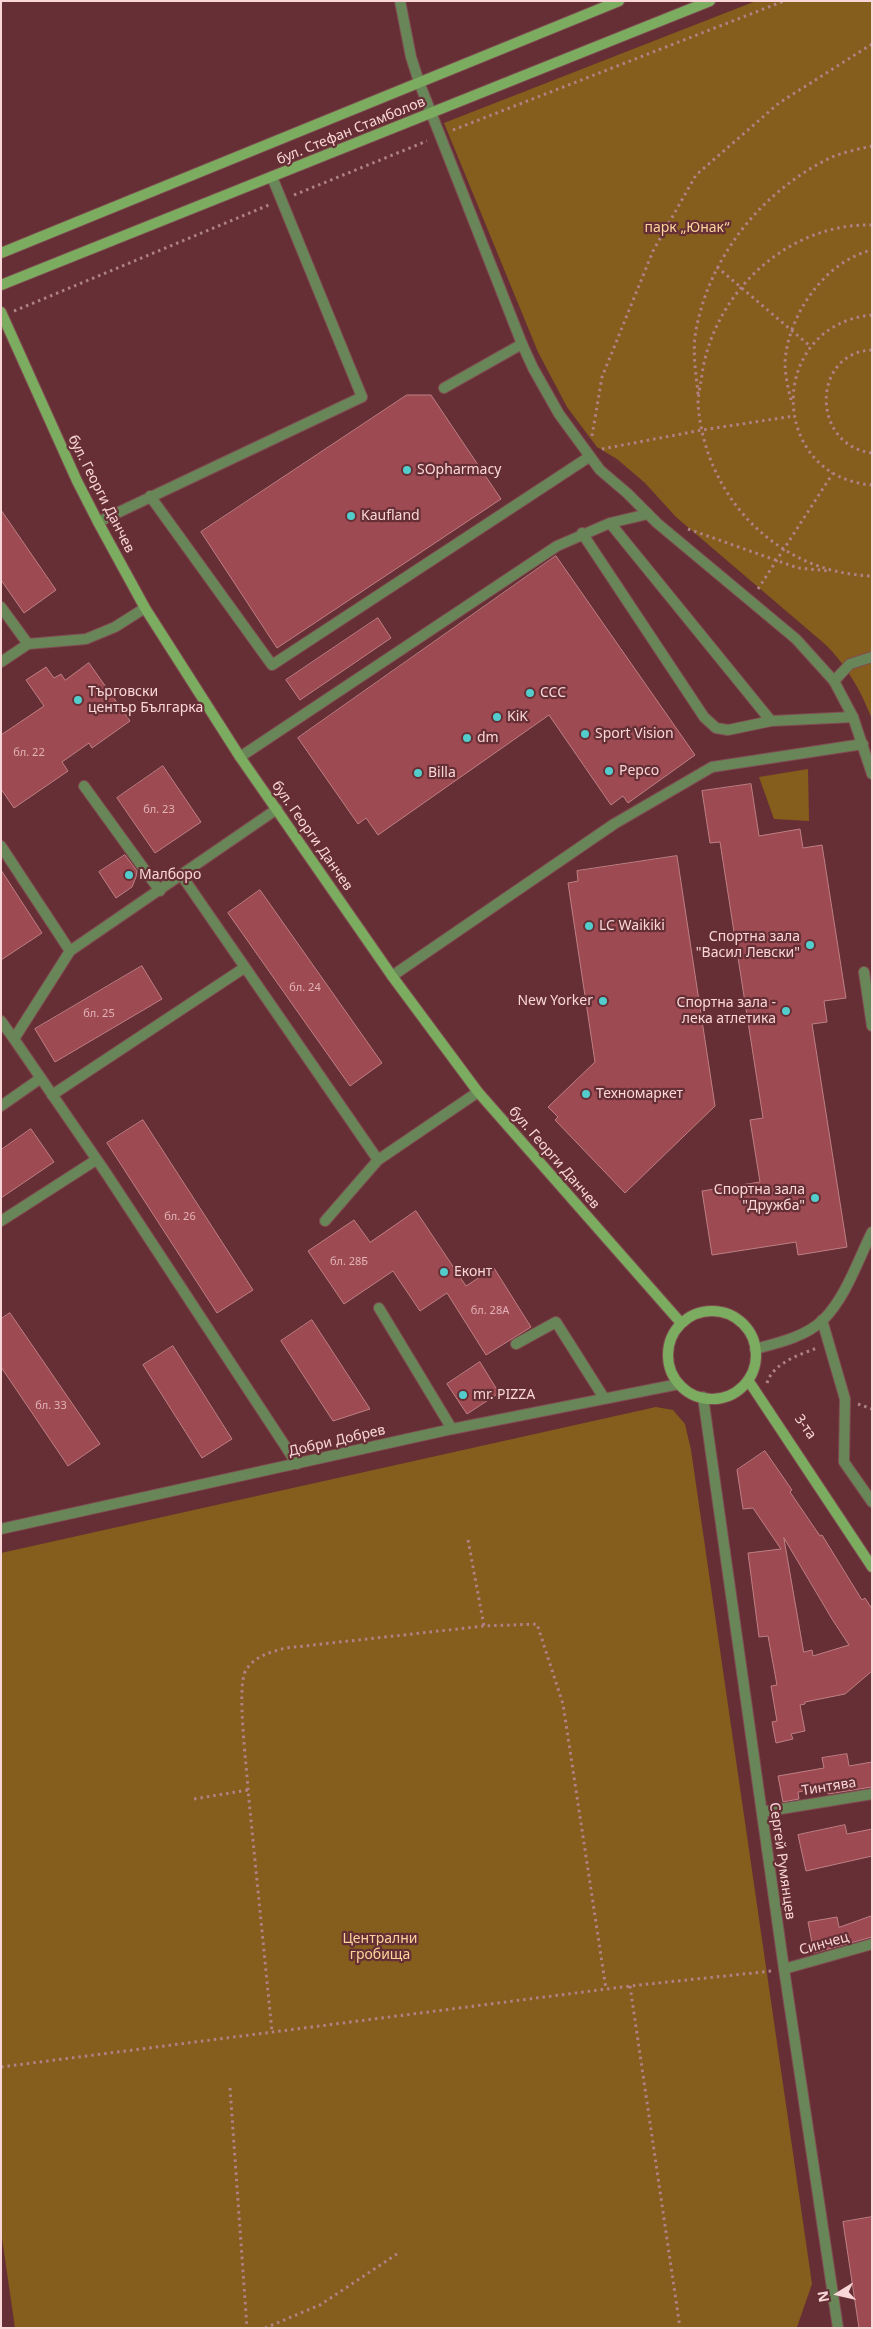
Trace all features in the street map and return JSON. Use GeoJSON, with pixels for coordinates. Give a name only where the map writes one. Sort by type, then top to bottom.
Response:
{"type":"FeatureCollection","features":[{"type":"Feature","properties":{"kind":"main road","name":"бул. Стефан Стамболов"},"geometry":{"type":"LineString","coordinates":[[1,253],[619,1]]}},
{"type":"Feature","properties":{"kind":"main road","name":"бул. Стефан Стамболов"},"geometry":{"type":"LineString","coordinates":[[1,286],[710,1]]}},
{"type":"Feature","properties":{"kind":"main road","name":"бул. Георги Данчев"},"geometry":{"type":"LineString","coordinates":[[2,314],[77,481],[98,522],[145,608],[240,757],[392,976],[478,1092],[681,1324]]}},
{"type":"Feature","properties":{"kind":"main road"},"geometry":{"type":"LineString","coordinates":[[712,1311],[726,1313],[739,1320],[748,1330],[755,1349],[754,1368],[748,1380],[732,1394],[718,1398],[703,1398],[690,1393],[679,1384],[670,1366],[668,1353],[671,1340],[681,1324],[699,1313],[712,1311]]}},
{"type":"Feature","properties":{"kind":"main road"},"geometry":{"type":"LineString","coordinates":[[748,1380],[872,1567]]}},
{"type":"Feature","properties":{"kind":"street"},"geometry":{"type":"LineString","coordinates":[[400,1],[418,82],[522,344],[559,414],[589,457],[648,514],[749,602],[796,638],[834,681],[853,716],[872,774]]}},
{"type":"Feature","properties":{"kind":"street"},"geometry":{"type":"LineString","coordinates":[[98,522],[362,396],[272,177]]}},
{"type":"Feature","properties":{"kind":"street"},"geometry":{"type":"LineString","coordinates":[[444,388],[522,344]]}},
{"type":"Feature","properties":{"kind":"street"},"geometry":{"type":"LineString","coordinates":[[150,496],[272,665],[589,457]]}},
{"type":"Feature","properties":{"kind":"street"},"geometry":{"type":"LineString","coordinates":[[240,757],[557,546],[582,533],[610,523],[648,514]]}},
{"type":"Feature","properties":{"kind":"street"},"geometry":{"type":"LineString","coordinates":[[610,523],[771,721]]}},
{"type":"Feature","properties":{"kind":"street"},"geometry":{"type":"LineString","coordinates":[[582,533],[704,717],[716,728],[728,730],[771,721],[853,716]]}},
{"type":"Feature","properties":{"kind":"street"},"geometry":{"type":"LineString","coordinates":[[1,607],[28,644]]}},
{"type":"Feature","properties":{"kind":"street"},"geometry":{"type":"LineString","coordinates":[[1,662],[28,644],[86,639],[116,627],[145,608]]}},
{"type":"Feature","properties":{"kind":"street"},"geometry":{"type":"LineString","coordinates":[[834,681],[850,664],[872,657]]}},
{"type":"Feature","properties":{"kind":"street"},"geometry":{"type":"LineString","coordinates":[[392,976],[614,824],[712,767],[863,744]]}},
{"type":"Feature","properties":{"kind":"street"},"geometry":{"type":"LineString","coordinates":[[84,786],[160,891]]}},
{"type":"Feature","properties":{"kind":"street"},"geometry":{"type":"LineString","coordinates":[[14,1039],[70,952],[277,809]]}},
{"type":"Feature","properties":{"kind":"street"},"geometry":{"type":"LineString","coordinates":[[1,846],[70,952]]}},
{"type":"Feature","properties":{"kind":"street"},"geometry":{"type":"LineString","coordinates":[[182,876],[378,1160]]}},
{"type":"Feature","properties":{"kind":"street"},"geometry":{"type":"LineString","coordinates":[[52,1095],[244,968]]}},
{"type":"Feature","properties":{"kind":"street"},"geometry":{"type":"LineString","coordinates":[[864,972],[872,1026]]}},
{"type":"Feature","properties":{"kind":"street"},"geometry":{"type":"LineString","coordinates":[[1,1021],[96,1160],[297,1464]]}},
{"type":"Feature","properties":{"kind":"street"},"geometry":{"type":"LineString","coordinates":[[1,1106],[41,1078]]}},
{"type":"Feature","properties":{"kind":"street"},"geometry":{"type":"LineString","coordinates":[[325,1221],[378,1160],[478,1092]]}},
{"type":"Feature","properties":{"kind":"street"},"geometry":{"type":"LineString","coordinates":[[1,1221],[96,1160]]}},
{"type":"Feature","properties":{"kind":"street"},"geometry":{"type":"LineString","coordinates":[[755,1349],[799,1335],[822,1320],[840,1296],[872,1232]]}},
{"type":"Feature","properties":{"kind":"street"},"geometry":{"type":"LineString","coordinates":[[379,1308],[452,1429]]}},
{"type":"Feature","properties":{"kind":"street"},"geometry":{"type":"LineString","coordinates":[[822,1320],[845,1399],[844,1462],[872,1502]]}},
{"type":"Feature","properties":{"kind":"street"},"geometry":{"type":"LineString","coordinates":[[516,1344],[556,1322],[604,1398]]}},
{"type":"Feature","properties":{"kind":"street","name":"Добри Добрев"},"geometry":{"type":"LineString","coordinates":[[1,1529],[452,1429],[679,1384]]}},
{"type":"Feature","properties":{"kind":"street","name":"Сергей Румянцев"},"geometry":{"type":"LineString","coordinates":[[703,1398],[784,1969],[838,2328]]}},
{"type":"Feature","properties":{"kind":"street","name":"Тинтява"},"geometry":{"type":"LineString","coordinates":[[762,1812],[872,1794]]}},
{"type":"Feature","properties":{"kind":"street","name":"Синчец"},"geometry":{"type":"LineString","coordinates":[[784,1969],[872,1944]]}},
{"type":"Feature","properties":{"kind":"path"},"geometry":{"type":"LineString","coordinates":[[2,314],[439,135],[784,1]]}},
{"type":"Feature","properties":{"kind":"path"},"geometry":{"type":"LineString","coordinates":[[589,457],[602,378],[653,251],[696,175],[779,103],[872,44]]}},
{"type":"Feature","properties":{"kind":"path"},"geometry":{"type":"LineString","coordinates":[[840,572],[821,567],[784,550],[751,524],[733,502],[715,472],[702,430],[694,355],[696,330],[717,267],[744,226],[790,182],[833,157],[872,146]]}},
{"type":"Feature","properties":{"kind":"path"},"geometry":{"type":"LineString","coordinates":[[698,402],[704,363],[710,342],[721,317],[740,288],[770,260],[806,239],[845,227],[872,225]]}},
{"type":"Feature","properties":{"kind":"path"},"geometry":{"type":"LineString","coordinates":[[872,250],[863,252],[838,267],[816,287],[801,308],[785,362],[792,408],[803,442],[816,459],[833,473],[856,483],[872,485]]}},
{"type":"Feature","properties":{"kind":"path"},"geometry":{"type":"LineString","coordinates":[[717,267],[810,346]]}},
{"type":"Feature","properties":{"kind":"path"},"geometry":{"type":"LineString","coordinates":[[792,408],[795,380],[810,346],[836,325],[849,319],[872,315]]}},
{"type":"Feature","properties":{"kind":"path"},"geometry":{"type":"LineString","coordinates":[[872,350],[851,356],[838,367],[829,382],[825,399],[827,416],[835,432],[847,444],[862,452],[872,453]]}},
{"type":"Feature","properties":{"kind":"path"},"geometry":{"type":"LineString","coordinates":[[589,457],[605,447],[794,416]]}},
{"type":"Feature","properties":{"kind":"path"},"geometry":{"type":"LineString","coordinates":[[749,602],[777,562],[833,473]]}},
{"type":"Feature","properties":{"kind":"path"},"geometry":{"type":"LineString","coordinates":[[681,527],[798,568],[872,576]]}},
{"type":"Feature","properties":{"kind":"path"},"geometry":{"type":"LineString","coordinates":[[767,1388],[768,1380],[774,1370],[786,1362],[829,1344]]}},
{"type":"Feature","properties":{"kind":"path"},"geometry":{"type":"LineString","coordinates":[[468,1540],[484,1626]]}},
{"type":"Feature","properties":{"kind":"path"},"geometry":{"type":"LineString","coordinates":[[272,2032],[248,1790],[242,1694],[245,1671],[262,1654],[286,1648],[484,1626],[537,1624],[563,1704],[606,1989]]}},
{"type":"Feature","properties":{"kind":"path"},"geometry":{"type":"LineString","coordinates":[[194,1799],[248,1790]]}},
{"type":"Feature","properties":{"kind":"path"},"geometry":{"type":"LineString","coordinates":[[1,2067],[606,1989],[784,1969]]}},
{"type":"Feature","properties":{"kind":"path"},"geometry":{"type":"LineString","coordinates":[[630,1986],[680,2328]]}},
{"type":"Feature","properties":{"kind":"path"},"geometry":{"type":"LineString","coordinates":[[230,2088],[248,2328]]}},
{"type":"Feature","properties":{"kind":"path"},"geometry":{"type":"LineString","coordinates":[[265,2328],[320,2305],[400,2252]]}},
{"type":"Feature","properties":{"kind":"green space","name":"парк „Юнак“"},"geometry":{"type":"Polygon","coordinates":[[[756,1],[872,1],[872,719],[853,679],[826,645],[676,517],[645,483],[617,459],[597,447],[567,407],[538,352],[444,123],[756,1]]]}},
{"type":"Feature","properties":{"kind":"green space"},"geometry":{"type":"Polygon","coordinates":[[[808,769],[809,821],[774,819],[759,777],[808,769]]]}},
{"type":"Feature","properties":{"kind":"green space","name":"Централни гробища"},"geometry":{"type":"Polygon","coordinates":[[[656,1407],[673,1410],[685,1424],[691,1450],[812,2284],[797,2327],[15,2328],[1,2231],[1,1553],[656,1407]]]}},
{"type":"Feature","properties":{"kind":"building","name":"Kaufland"},"geometry":{"type":"Polygon","coordinates":[[[407,395],[431,395],[501,499],[277,648],[201,532],[407,395]]]}},
{"type":"Feature","properties":{"kind":"building"},"geometry":{"type":"Polygon","coordinates":[[[1,510],[56,590],[24,613],[1,580],[1,510]]]}},
{"type":"Feature","properties":{"kind":"building"},"geometry":{"type":"Polygon","coordinates":[[[556,556],[695,755],[628,803],[623,796],[611,805],[549,715],[378,835],[366,818],[358,824],[298,738],[556,556]]]}},
{"type":"Feature","properties":{"kind":"building"},"geometry":{"type":"Polygon","coordinates":[[[378,618],[391,638],[300,700],[286,680],[378,618]]]}},
{"type":"Feature","properties":{"kind":"building"},"geometry":{"type":"Polygon","coordinates":[[[89,663],[130,721],[92,748],[89,743],[62,762],[68,771],[14,808],[1,789],[1,735],[44,706],[26,680],[46,667],[54,678],[61,674],[65,680],[89,663]]]}},
{"type":"Feature","properties":{"kind":"building"},"geometry":{"type":"Polygon","coordinates":[[[163,766],[201,822],[155,853],[117,798],[163,766]]]}},
{"type":"Feature","properties":{"kind":"building","name":"Спортна зала - лека атлетика"},"geometry":{"type":"Polygon","coordinates":[[[751,784],[759,836],[800,829],[803,848],[822,845],[846,998],[824,1001],[827,1022],[812,1024],[847,1247],[798,1255],[796,1242],[712,1255],[702,1191],[760,1182],[750,1120],[763,1118],[720,842],[710,843],[702,791],[751,784]]]}},
{"type":"Feature","properties":{"kind":"building"},"geometry":{"type":"Polygon","coordinates":[[[125,855],[137,871],[136,877],[132,887],[116,898],[99,872],[125,855]]]}},
{"type":"Feature","properties":{"kind":"building"},"geometry":{"type":"Polygon","coordinates":[[[677,856],[715,1106],[625,1193],[555,1120],[558,1117],[548,1107],[595,1062],[568,883],[578,881],[577,871],[677,856]]]}},
{"type":"Feature","properties":{"kind":"building"},"geometry":{"type":"Polygon","coordinates":[[[1,870],[42,933],[1,960],[1,870]]]}},
{"type":"Feature","properties":{"kind":"building"},"geometry":{"type":"Polygon","coordinates":[[[260,890],[382,1063],[350,1086],[228,913],[260,890]]]}},
{"type":"Feature","properties":{"kind":"building"},"geometry":{"type":"Polygon","coordinates":[[[142,966],[162,999],[55,1062],[35,1029],[142,966]]]}},
{"type":"Feature","properties":{"kind":"building"},"geometry":{"type":"Polygon","coordinates":[[[143,1120],[253,1290],[217,1313],[107,1143],[143,1120]]]}},
{"type":"Feature","properties":{"kind":"building"},"geometry":{"type":"Polygon","coordinates":[[[31,1129],[54,1162],[1,1198],[1,1150],[31,1129]]]}},
{"type":"Feature","properties":{"kind":"building"},"geometry":{"type":"Polygon","coordinates":[[[416,1211],[466,1286],[494,1268],[531,1327],[486,1355],[447,1293],[420,1311],[393,1271],[344,1304],[308,1251],[354,1220],[370,1242],[416,1211]]]}},
{"type":"Feature","properties":{"kind":"building"},"geometry":{"type":"Polygon","coordinates":[[[10,1313],[100,1444],[68,1466],[1,1367],[1,1319],[10,1313]]]}},
{"type":"Feature","properties":{"kind":"building"},"geometry":{"type":"Polygon","coordinates":[[[312,1320],[370,1409],[333,1421],[281,1341],[312,1320]]]}},
{"type":"Feature","properties":{"kind":"building"},"geometry":{"type":"Polygon","coordinates":[[[173,1346],[232,1439],[202,1458],[143,1365],[173,1346]]]}},
{"type":"Feature","properties":{"kind":"building"},"geometry":{"type":"Polygon","coordinates":[[[480,1362],[499,1393],[467,1414],[447,1384],[480,1362]]]}},
{"type":"Feature","properties":{"kind":"building"},"geometry":{"type":"Polygon","coordinates":[[[765,1451],[792,1490],[790,1492],[820,1536],[822,1535],[862,1600],[865,1598],[872,1609],[872,1671],[845,1694],[805,1702],[805,1704],[800,1705],[805,1731],[791,1734],[793,1739],[776,1743],[772,1722],[777,1721],[771,1686],[777,1685],[768,1636],[759,1637],[748,1553],[781,1549],[753,1508],[743,1509],[737,1470],[765,1451]],[[784,1538],[804,1652],[812,1650],[813,1656],[849,1645],[784,1538]]]}},
{"type":"Feature","properties":{"kind":"building"},"geometry":{"type":"Polygon","coordinates":[[[847,1754],[849,1766],[872,1762],[872,1787],[828,1794],[827,1787],[798,1792],[799,1799],[783,1802],[778,1776],[824,1768],[822,1758],[847,1754]]]}},
{"type":"Feature","properties":{"kind":"building"},"geometry":{"type":"Polygon","coordinates":[[[845,1825],[847,1834],[872,1829],[872,1856],[806,1871],[798,1835],[845,1825]]]}},
{"type":"Feature","properties":{"kind":"building"},"geometry":{"type":"Polygon","coordinates":[[[872,1916],[872,1937],[814,1953],[808,1922],[837,1917],[839,1927],[872,1916]]]}},
{"type":"Feature","properties":{"kind":"building"},"geometry":{"type":"Polygon","coordinates":[[[872,2217],[872,2328],[859,2328],[843,2222],[872,2217]]]}},
{"type":"Feature","properties":{"kind":"place","name":"SOpharmacy"},"geometry":{"type":"Point","coordinates":[407,470]}},
{"type":"Feature","properties":{"kind":"place","name":"Kaufland"},"geometry":{"type":"Point","coordinates":[351,516]}},
{"type":"Feature","properties":{"kind":"place","name":"CCC"},"geometry":{"type":"Point","coordinates":[530,693]}},
{"type":"Feature","properties":{"kind":"place","name":"Търговски център Българка"},"geometry":{"type":"Point","coordinates":[78,700]}},
{"type":"Feature","properties":{"kind":"place","name":"KiK"},"geometry":{"type":"Point","coordinates":[497,717]}},
{"type":"Feature","properties":{"kind":"place","name":"Sport Vision"},"geometry":{"type":"Point","coordinates":[585,734]}},
{"type":"Feature","properties":{"kind":"place","name":"dm"},"geometry":{"type":"Point","coordinates":[467,738]}},
{"type":"Feature","properties":{"kind":"place","name":"Pepco"},"geometry":{"type":"Point","coordinates":[609,771]}},
{"type":"Feature","properties":{"kind":"place","name":"Billa"},"geometry":{"type":"Point","coordinates":[418,773]}},
{"type":"Feature","properties":{"kind":"place","name":"Малборо"},"geometry":{"type":"Point","coordinates":[129,875]}},
{"type":"Feature","properties":{"kind":"place","name":"LC Waikiki"},"geometry":{"type":"Point","coordinates":[589,926]}},
{"type":"Feature","properties":{"kind":"place","name":"Спортна зала \"Васил Левски\""},"geometry":{"type":"Point","coordinates":[810,945]}},
{"type":"Feature","properties":{"kind":"place","name":"New Yorker"},"geometry":{"type":"Point","coordinates":[603,1001]}},
{"type":"Feature","properties":{"kind":"place","name":"Спортна зала - лека атлетика"},"geometry":{"type":"Point","coordinates":[786,1011]}},
{"type":"Feature","properties":{"kind":"place","name":"Техномаркет"},"geometry":{"type":"Point","coordinates":[586,1094]}},
{"type":"Feature","properties":{"kind":"place","name":"Спортна зала \"Дружба\""},"geometry":{"type":"Point","coordinates":[815,1198]}},
{"type":"Feature","properties":{"kind":"place","name":"Еконт"},"geometry":{"type":"Point","coordinates":[444,1272]}},
{"type":"Feature","properties":{"kind":"place","name":"mr. PIZZA"},"geometry":{"type":"Point","coordinates":[463,1395]}}]}
